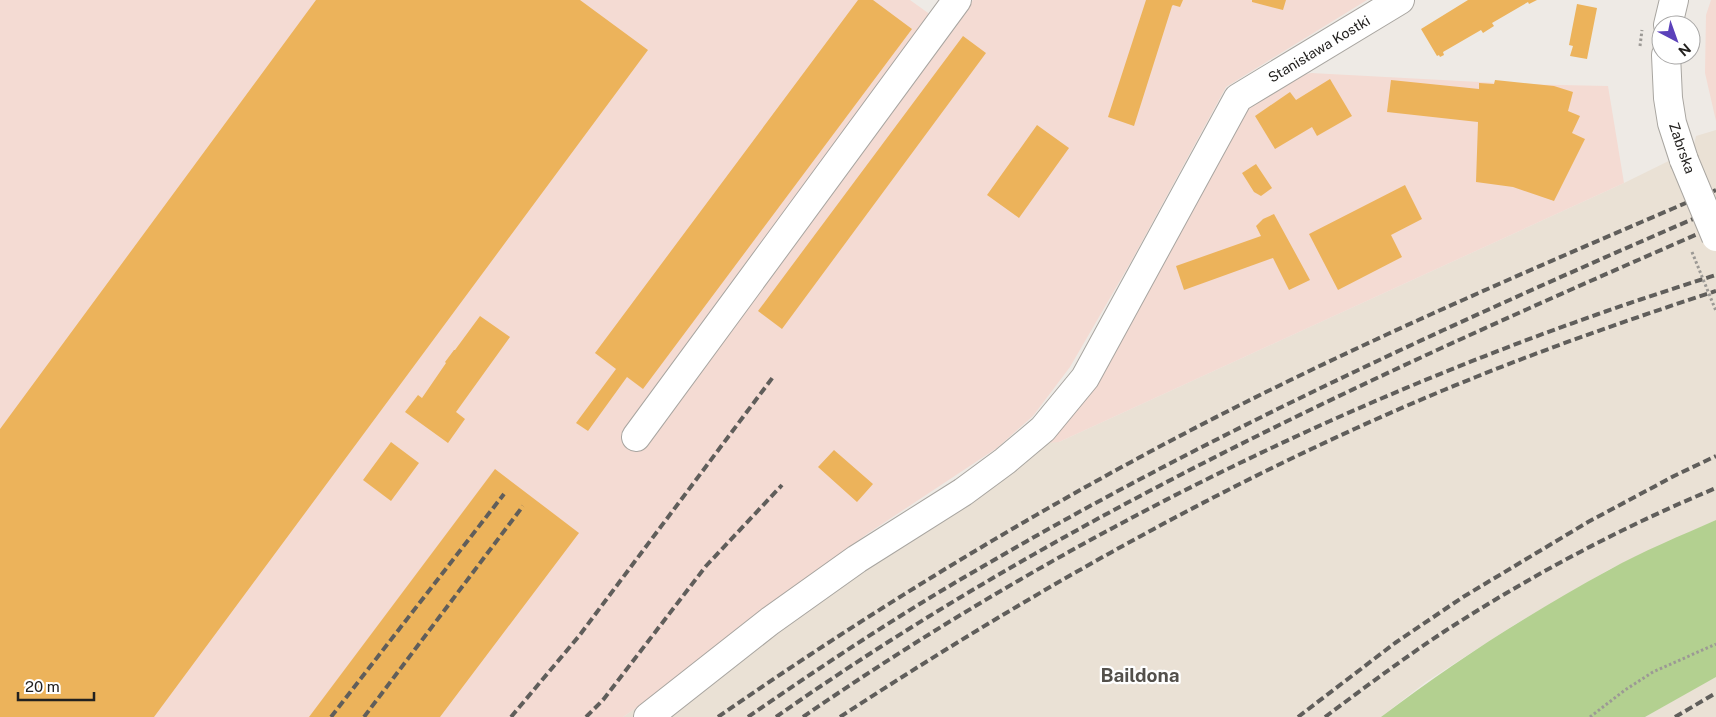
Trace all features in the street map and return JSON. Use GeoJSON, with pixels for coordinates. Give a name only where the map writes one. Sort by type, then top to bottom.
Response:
{"type":"FeatureCollection","features":[{"type":"Feature","properties":{"kind":"street"},"geometry":{"type":"LineString","coordinates":[[636,437],[957,0]]}},
{"type":"Feature","properties":{"kind":"street","name":"Stanisława Kostki"},"geometry":{"type":"LineString","coordinates":[[648,717],[770,621],[857,559],[963,492],[1005,461],[1043,428],[1085,378],[1238,98],[1400,0]]}},
{"type":"Feature","properties":{"kind":"street"},"geometry":{"type":"LineString","coordinates":[[1670,15],[1674,0]]}},
{"type":"Feature","properties":{"kind":"street","name":"Zabrska"},"geometry":{"type":"LineString","coordinates":[[1666,65],[1668,98],[1672,123],[1684,160],[1716,238]]}},
{"type":"Feature","properties":{"kind":"path"},"geometry":{"type":"LineString","coordinates":[[1590,717],[1625,690],[1653,672],[1716,644]]}},
{"type":"Feature","properties":{"kind":"shaded area"},"geometry":{"type":"Polygon","coordinates":[[[0,0],[910,0],[952,30],[973,0],[1367,0],[1226,87],[1132,260],[1070,367],[1033,416],[997,448],[867,534],[767,609],[698,665],[623,717],[0,717],[0,0]]]}},
{"type":"Feature","properties":{"kind":"shaded area"},"geometry":{"type":"Polygon","coordinates":[[[1711,0],[1716,0],[1716,121],[1705,73],[1706,15],[1711,0]]]}},
{"type":"Feature","properties":{"kind":"shaded area"},"geometry":{"type":"Polygon","coordinates":[[[1311,73],[1517,84],[1608,86],[1624,183],[1059,442],[1046,443],[1259,86],[1311,73]]]}},
{"type":"Feature","properties":{"kind":"shaded area"},"geometry":{"type":"Polygon","coordinates":[[[1716,130],[1716,520],[1610,569],[1514,625],[1426,682],[1381,717],[623,717],[1043,429],[1059,442],[1624,183],[1693,149],[1696,136],[1716,130]]]}},
{"type":"Feature","properties":{"kind":"shaded area"},"geometry":{"type":"Polygon","coordinates":[[[1716,677],[1716,717],[1645,717],[1704,683],[1716,677]]]}},
{"type":"Feature","properties":{"kind":"green space"},"geometry":{"type":"Polygon","coordinates":[[[1716,520],[1716,677],[1645,717],[1381,717],[1492,639],[1550,603],[1635,556],[1716,520]]]}},
{"type":"Feature","properties":{"kind":"building"},"geometry":{"type":"Polygon","coordinates":[[[316,0],[580,0],[648,50],[154,717],[0,717],[0,429],[316,0]]]}},
{"type":"Feature","properties":{"kind":"building"},"geometry":{"type":"Polygon","coordinates":[[[858,0],[873,0],[912,29],[643,389],[627,377],[588,431],[576,423],[616,369],[595,353],[858,0]]]}},
{"type":"Feature","properties":{"kind":"building"},"geometry":{"type":"Polygon","coordinates":[[[1146,0],[1183,0],[1180,7],[1172,6],[1134,126],[1108,117],[1146,0]]]}},
{"type":"Feature","properties":{"kind":"building"},"geometry":{"type":"Polygon","coordinates":[[[1252,0],[1286,0],[1283,10],[1252,2],[1252,0]]]}},
{"type":"Feature","properties":{"kind":"building"},"geometry":{"type":"Polygon","coordinates":[[[1468,0],[1537,0],[1529,4],[1528,2],[1492,23],[1494,26],[1483,33],[1481,30],[1443,52],[1444,55],[1437,56],[1421,29],[1468,0]]]}},
{"type":"Feature","properties":{"kind":"building"},"geometry":{"type":"Polygon","coordinates":[[[1577,4],[1597,8],[1587,59],[1570,56],[1573,46],[1569,45],[1577,4]]]}},
{"type":"Feature","properties":{"kind":"building"},"geometry":{"type":"Polygon","coordinates":[[[963,36],[986,53],[782,329],[758,311],[963,36]]]}},
{"type":"Feature","properties":{"kind":"building"},"geometry":{"type":"Polygon","coordinates":[[[1330,79],[1352,116],[1317,136],[1312,127],[1275,149],[1255,116],[1290,92],[1296,100],[1330,79]]]}},
{"type":"Feature","properties":{"kind":"building"},"geometry":{"type":"Polygon","coordinates":[[[1391,80],[1479,89],[1479,83],[1494,84],[1495,80],[1554,86],[1573,92],[1568,111],[1580,116],[1572,133],[1585,139],[1554,201],[1513,187],[1476,182],[1478,122],[1387,112],[1391,80]]]}},
{"type":"Feature","properties":{"kind":"building"},"geometry":{"type":"Polygon","coordinates":[[[1037,125],[1069,148],[1019,218],[987,195],[1037,125]]]}},
{"type":"Feature","properties":{"kind":"building"},"geometry":{"type":"Polygon","coordinates":[[[1256,164],[1272,188],[1261,196],[1254,192],[1242,173],[1256,164]]]}},
{"type":"Feature","properties":{"kind":"building"},"geometry":{"type":"Polygon","coordinates":[[[1405,185],[1422,219],[1391,235],[1402,257],[1338,290],[1309,234],[1405,185]]]}},
{"type":"Feature","properties":{"kind":"building"},"geometry":{"type":"Polygon","coordinates":[[[1274,214],[1310,280],[1289,290],[1273,258],[1184,290],[1176,266],[1261,236],[1256,226],[1263,219],[1274,214]]]}},
{"type":"Feature","properties":{"kind":"building"},"geometry":{"type":"Polygon","coordinates":[[[480,316],[510,337],[456,412],[465,419],[448,443],[405,412],[418,395],[422,398],[445,362],[480,316]]]}},
{"type":"Feature","properties":{"kind":"building"},"geometry":{"type":"Polygon","coordinates":[[[391,442],[419,463],[391,501],[363,480],[391,442]]]}},
{"type":"Feature","properties":{"kind":"building"},"geometry":{"type":"Polygon","coordinates":[[[834,450],[873,484],[857,502],[818,467],[834,450]]]}},
{"type":"Feature","properties":{"kind":"building"},"geometry":{"type":"Polygon","coordinates":[[[495,469],[579,533],[440,717],[309,717],[495,469]]]}},
{"type":"Feature","properties":{"kind":"railway"},"geometry":{"type":"LineString","coordinates":[[718,717],[822,647],[927,580],[1089,485],[1214,418],[1427,316],[1716,190]]}},
{"type":"Feature","properties":{"kind":"railway"},"geometry":{"type":"LineString","coordinates":[[748,717],[860,642],[946,588],[1155,471],[1247,424],[1433,335],[1716,209]]}},
{"type":"Feature","properties":{"kind":"railway"},"geometry":{"type":"LineString","coordinates":[[776,717],[886,643],[1000,574],[1115,509],[1233,448],[1353,390],[1594,279],[1716,226]]}},
{"type":"Feature","properties":{"kind":"railway"},"geometry":{"type":"LineString","coordinates":[[803,717],[909,647],[1018,581],[1129,519],[1243,462],[1359,408],[1476,360],[1595,315],[1716,275]]}},
{"type":"Feature","properties":{"kind":"railway"},"geometry":{"type":"LineString","coordinates":[[840,717],[1059,582],[1210,499],[1287,461],[1365,424],[1477,376],[1579,338],[1716,291]]}},
{"type":"Feature","properties":{"kind":"railway"},"geometry":{"type":"LineString","coordinates":[[511,717],[579,636],[773,377]]}},
{"type":"Feature","properties":{"kind":"railway"},"geometry":{"type":"LineString","coordinates":[[1298,717],[1395,643],[1463,597],[1588,522],[1716,456]]}},
{"type":"Feature","properties":{"kind":"railway"},"geometry":{"type":"LineString","coordinates":[[586,717],[603,700],[706,566],[782,485]]}},
{"type":"Feature","properties":{"kind":"railway"},"geometry":{"type":"LineString","coordinates":[[1325,717],[1430,641],[1510,591],[1611,536],[1716,488]]}},
{"type":"Feature","properties":{"kind":"railway"},"geometry":{"type":"LineString","coordinates":[[331,717],[504,494]]}},
{"type":"Feature","properties":{"kind":"railway"},"geometry":{"type":"LineString","coordinates":[[364,717],[523,506]]}},
{"type":"Feature","properties":{"kind":"railway"},"geometry":{"type":"LineString","coordinates":[[1675,717],[1716,693]]}},
{"type":"Feature","properties":{"kind":"district","name":"Baildona"},"geometry":{"type":"Point","coordinates":[1140,675]}}]}
